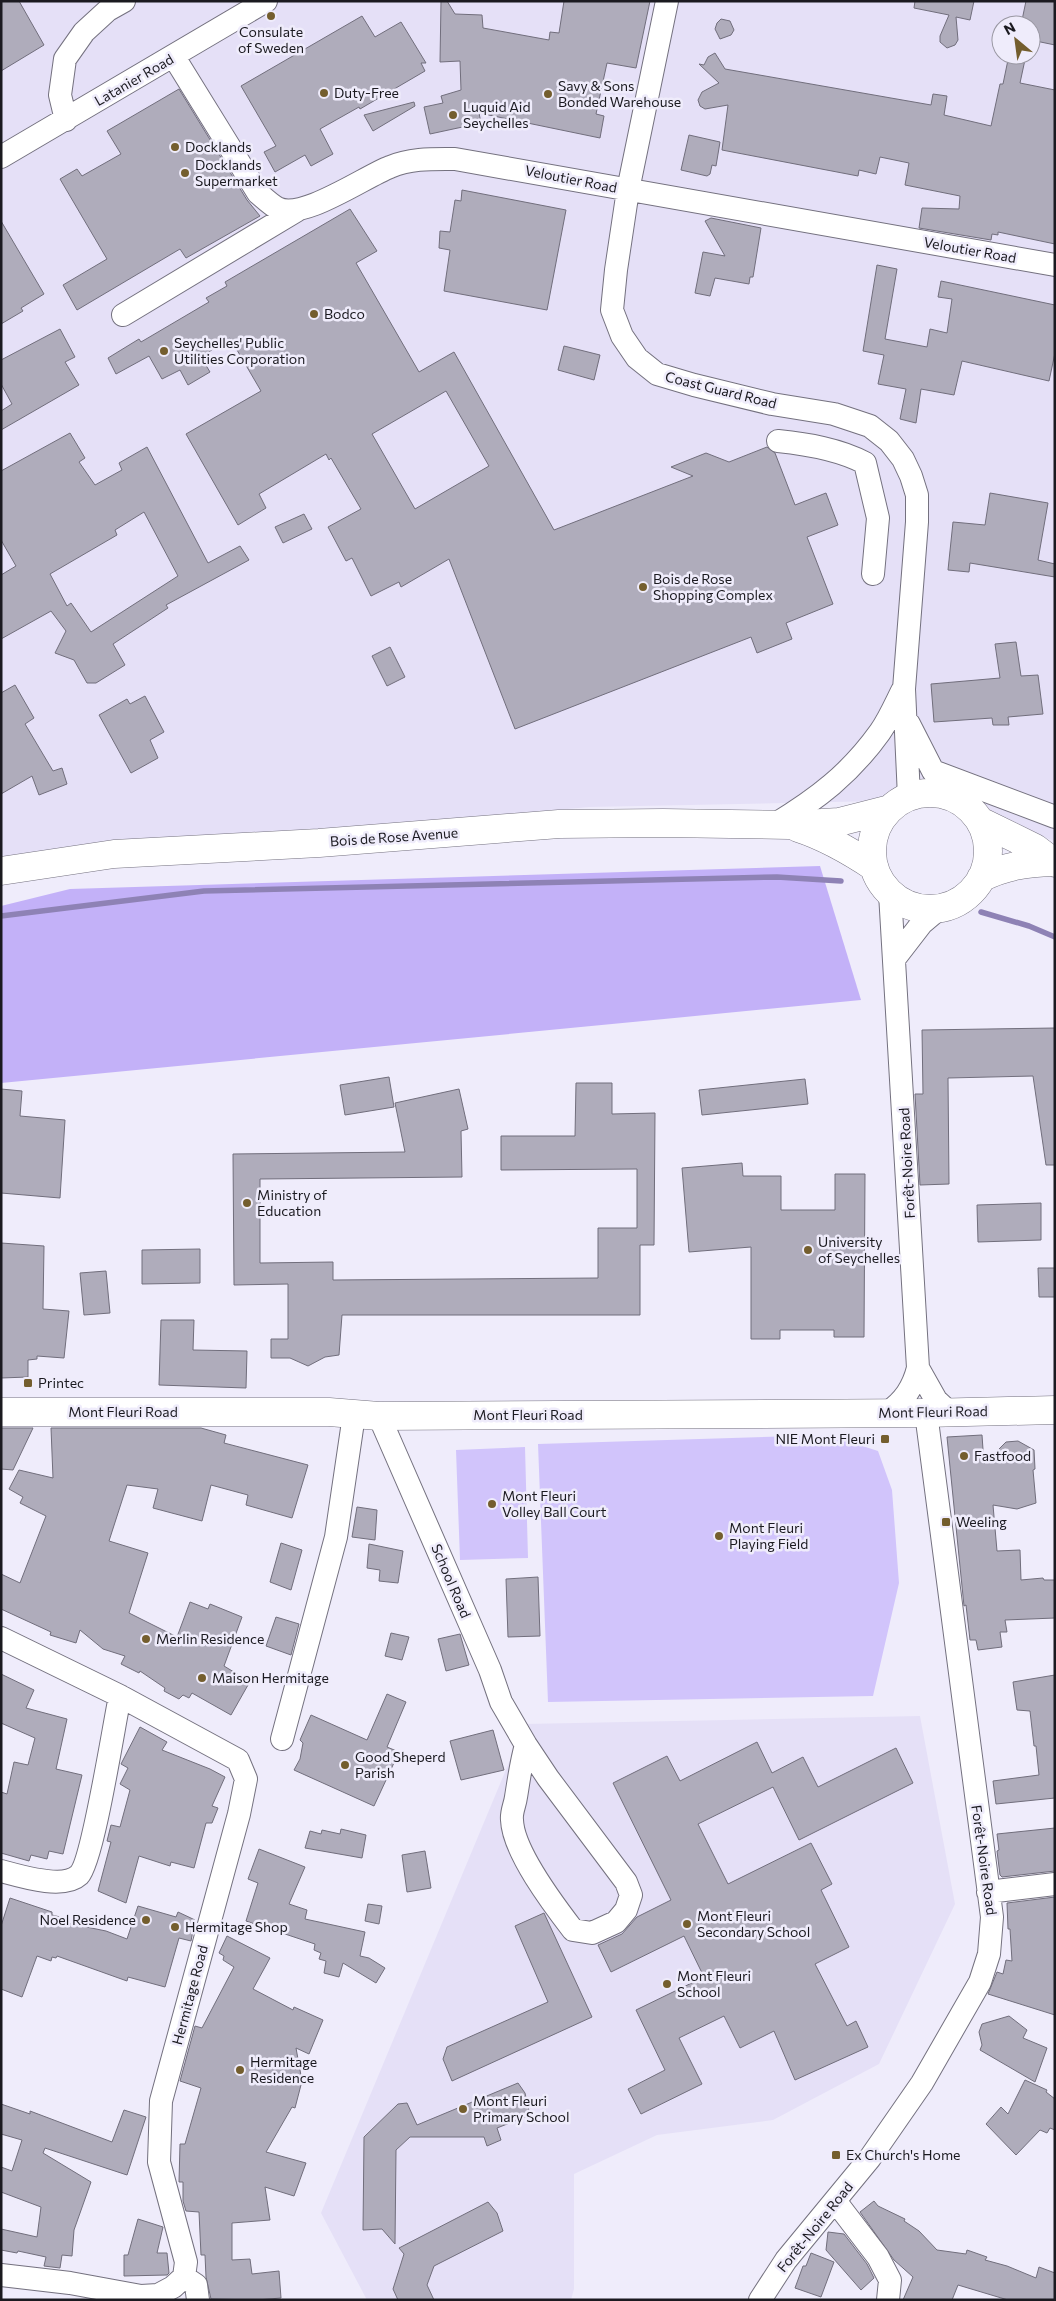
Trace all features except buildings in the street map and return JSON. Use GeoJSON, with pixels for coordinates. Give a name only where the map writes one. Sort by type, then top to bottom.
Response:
{"type":"FeatureCollection","features":[{"type":"Feature","properties":{"kind":"main road"},"geometry":{"type":"LineString","coordinates":[[981,878],[987,860],[987,840],[980,821],[970,809],[957,799],[942,794],[925,793],[899,803],[880,822],[874,836],[872,852],[874,867],[880,881],[890,893],[905,903],[923,908],[941,907],[964,897],[981,878],[1002,868],[1027,863],[1054,862]]}},
{"type":"Feature","properties":{"kind":"main road","name":"Bois de Rose Avenue"},"geometry":{"type":"LineString","coordinates":[[1,871],[114,854],[319,842],[558,824],[781,825],[839,822],[899,803]]}},
{"type":"Feature","properties":{"kind":"main road"},"geometry":{"type":"LineString","coordinates":[[980,821],[1035,848],[1054,862]]}},
{"type":"Feature","properties":{"kind":"main road","name":"Bois de Rose Avenue"},"geometry":{"type":"LineString","coordinates":[[781,825],[819,835],[874,867]]}},
{"type":"Feature","properties":{"kind":"main road","name":"Mont Fleuri Road"},"geometry":{"type":"LineString","coordinates":[[1,1412],[329,1412],[367,1415],[937,1413],[1055,1410]]}},
{"type":"Feature","properties":{"kind":"street"},"geometry":{"type":"LineString","coordinates":[[66,120],[60,95],[66,59],[84,32],[108,10],[124,1]]}},
{"type":"Feature","properties":{"kind":"street","name":"Latanier Road"},"geometry":{"type":"LineString","coordinates":[[1,158],[266,1]]}},
{"type":"Feature","properties":{"kind":"street","name":"Coast Guard Road"},"geometry":{"type":"LineString","coordinates":[[667,1],[628,190],[612,310],[622,336],[637,358],[657,374],[694,386],[772,404],[834,414],[870,426],[889,441],[903,459],[917,495],[917,513],[904,689],[899,803]]}},
{"type":"Feature","properties":{"kind":"street"},"geometry":{"type":"LineString","coordinates":[[174,57],[258,194],[277,209],[296,211]]}},
{"type":"Feature","properties":{"kind":"street","name":"Veloutier Road"},"geometry":{"type":"LineString","coordinates":[[123,315],[296,211],[314,205],[391,166],[418,159],[455,159],[1055,265]]}},
{"type":"Feature","properties":{"kind":"street"},"geometry":{"type":"LineString","coordinates":[[778,441],[799,443],[849,455],[864,463],[878,518],[873,574]]}},
{"type":"Feature","properties":{"kind":"street"},"geometry":{"type":"LineString","coordinates":[[781,825],[815,800],[851,768],[881,731],[904,689]]}},
{"type":"Feature","properties":{"kind":"street","name":"Coast Guard Road"},"geometry":{"type":"LineString","coordinates":[[904,714],[933,772],[957,799]]}},
{"type":"Feature","properties":{"kind":"street"},"geometry":{"type":"LineString","coordinates":[[933,772],[1055,817]]}},
{"type":"Feature","properties":{"kind":"street","name":"Forêt-Noire Road"},"geometry":{"type":"LineString","coordinates":[[888,1413],[908,1394],[918,1368],[890,893]]}},
{"type":"Feature","properties":{"kind":"street"},"geometry":{"type":"LineString","coordinates":[[895,958],[922,923],[941,907]]}},
{"type":"Feature","properties":{"kind":"street","name":"Forêt-Noire Road"},"geometry":{"type":"LineString","coordinates":[[760,2300],[786,2260],[836,2202],[870,2158],[922,2083],[980,1982],[990,1944],[992,1918],[936,1400],[918,1368]]}},
{"type":"Feature","properties":{"kind":"street"},"geometry":{"type":"LineString","coordinates":[[282,1739],[367,1415]]}},
{"type":"Feature","properties":{"kind":"street","name":"School Road"},"geometry":{"type":"LineString","coordinates":[[367,1415],[490,1670],[501,1702],[526,1745],[553,1785],[626,1882],[631,1895],[626,1910],[616,1922],[592,1933],[573,1930],[539,1882],[514,1836],[511,1818],[516,1798],[519,1771],[526,1745]]}},
{"type":"Feature","properties":{"kind":"street","name":"Hermitage Road"},"geometry":{"type":"LineString","coordinates":[[1,1638],[120,1696],[238,1760],[246,1779],[239,1814],[161,2101],[159,2162],[186,2262],[184,2277]]}},
{"type":"Feature","properties":{"kind":"street"},"geometry":{"type":"LineString","coordinates":[[1,1871],[36,1880],[66,1880],[79,1875],[85,1865],[94,1832],[120,1696]]}},
{"type":"Feature","properties":{"kind":"street"},"geometry":{"type":"LineString","coordinates":[[988,1892],[1055,1884]]}},
{"type":"Feature","properties":{"kind":"street"},"geometry":{"type":"LineString","coordinates":[[836,2202],[878,2257],[890,2280],[888,2300]]}},
{"type":"Feature","properties":{"kind":"street"},"geometry":{"type":"LineString","coordinates":[[1,2274],[70,2282],[141,2296],[158,2295],[173,2287],[184,2277],[196,2285],[198,2300]]}},
{"type":"Feature","properties":{"kind":"shaded area"},"geometry":{"type":"Polygon","coordinates":[[[1,1],[1055,1],[1055,841],[927,800],[589,807],[1,858],[1,1]]]}},
{"type":"Feature","properties":{"kind":"shaded area"},"geometry":{"type":"Polygon","coordinates":[[[820,866],[861,1000],[1,1083],[1,906],[70,889],[820,866]]]}},
{"type":"Feature","properties":{"kind":"shaded area","name":"Mont Fleuri Playing Field"},"geometry":{"type":"Polygon","coordinates":[[[828,1435],[878,1451],[892,1490],[899,1583],[873,1696],[548,1702],[538,1444],[828,1435]]]}},
{"type":"Feature","properties":{"kind":"shaded area","name":"Mont Fleuri Volley Ball Court"},"geometry":{"type":"Polygon","coordinates":[[[525,1447],[528,1558],[460,1560],[456,1450],[525,1447]]]}},
{"type":"Feature","properties":{"kind":"shaded area","name":"Mont Fleuri School"},"geometry":{"type":"Polygon","coordinates":[[[920,1716],[955,1904],[879,2064],[773,2120],[657,2135],[574,2174],[574,2289],[571,2300],[367,2300],[321,2213],[525,1724],[920,1716]]]}},
{"type":"Feature","properties":{"kind":"waterway"},"geometry":{"type":"LineString","coordinates":[[1,916],[204,891],[777,877],[841,881]]}},
{"type":"Feature","properties":{"kind":"waterway"},"geometry":{"type":"LineString","coordinates":[[981,912],[1029,926],[1055,937]]}},
{"type":"Feature","properties":{"kind":"place","name":"Consulate of Sweden"},"geometry":{"type":"Point","coordinates":[271,16]}},
{"type":"Feature","properties":{"kind":"place","name":"Duty-Free"},"geometry":{"type":"Point","coordinates":[324,93]}},
{"type":"Feature","properties":{"kind":"place","name":"Savy & Sons Bonded Warehouse"},"geometry":{"type":"Point","coordinates":[548,94]}},
{"type":"Feature","properties":{"kind":"place","name":"Luquid Aid Seychelles"},"geometry":{"type":"Point","coordinates":[453,115]}},
{"type":"Feature","properties":{"kind":"place","name":"Docklands"},"geometry":{"type":"Point","coordinates":[175,147]}},
{"type":"Feature","properties":{"kind":"place","name":"Docklands Supermarket"},"geometry":{"type":"Point","coordinates":[185,173]}},
{"type":"Feature","properties":{"kind":"place","name":"Bodco"},"geometry":{"type":"Point","coordinates":[314,314]}},
{"type":"Feature","properties":{"kind":"place","name":"Seychelles' Public Utilities Corporation"},"geometry":{"type":"Point","coordinates":[164,351]}},
{"type":"Feature","properties":{"kind":"place","name":"Bois de Rose Shopping Complex"},"geometry":{"type":"Point","coordinates":[643,587]}},
{"type":"Feature","properties":{"kind":"place","name":"Ministry of Education"},"geometry":{"type":"Point","coordinates":[247,1203]}},
{"type":"Feature","properties":{"kind":"place","name":"University of Seychelles"},"geometry":{"type":"Point","coordinates":[808,1250]}},
{"type":"Feature","properties":{"kind":"place","name":"Printec"},"geometry":{"type":"Point","coordinates":[28,1383]}},
{"type":"Feature","properties":{"kind":"place","name":"NIE Mont Fleuri"},"geometry":{"type":"Point","coordinates":[885,1439]}},
{"type":"Feature","properties":{"kind":"place","name":"Fastfood"},"geometry":{"type":"Point","coordinates":[964,1456]}},
{"type":"Feature","properties":{"kind":"place","name":"Mont Fleuri Volley Ball Court"},"geometry":{"type":"Point","coordinates":[492,1504]}},
{"type":"Feature","properties":{"kind":"place","name":"Weeling"},"geometry":{"type":"Point","coordinates":[946,1522]}},
{"type":"Feature","properties":{"kind":"place","name":"Mont Fleuri Playing Field"},"geometry":{"type":"Point","coordinates":[719,1536]}},
{"type":"Feature","properties":{"kind":"place","name":"Merlin Residence"},"geometry":{"type":"Point","coordinates":[146,1639]}},
{"type":"Feature","properties":{"kind":"place","name":"Maison Hermitage"},"geometry":{"type":"Point","coordinates":[202,1678]}},
{"type":"Feature","properties":{"kind":"place","name":"Good Sheperd Parish"},"geometry":{"type":"Point","coordinates":[345,1765]}},
{"type":"Feature","properties":{"kind":"place","name":"Noel Residence"},"geometry":{"type":"Point","coordinates":[146,1920]}},
{"type":"Feature","properties":{"kind":"place","name":"Mont Fleuri Secondary School"},"geometry":{"type":"Point","coordinates":[687,1924]}},
{"type":"Feature","properties":{"kind":"place","name":"Hermitage Shop"},"geometry":{"type":"Point","coordinates":[175,1927]}},
{"type":"Feature","properties":{"kind":"place","name":"Mont Fleuri School"},"geometry":{"type":"Point","coordinates":[667,1984]}},
{"type":"Feature","properties":{"kind":"place","name":"Hermitage Residence"},"geometry":{"type":"Point","coordinates":[240,2070]}},
{"type":"Feature","properties":{"kind":"place","name":"Mont Fleuri Primary School"},"geometry":{"type":"Point","coordinates":[463,2109]}},
{"type":"Feature","properties":{"kind":"place","name":"Ex Church's Home"},"geometry":{"type":"Point","coordinates":[836,2155]}}]}
